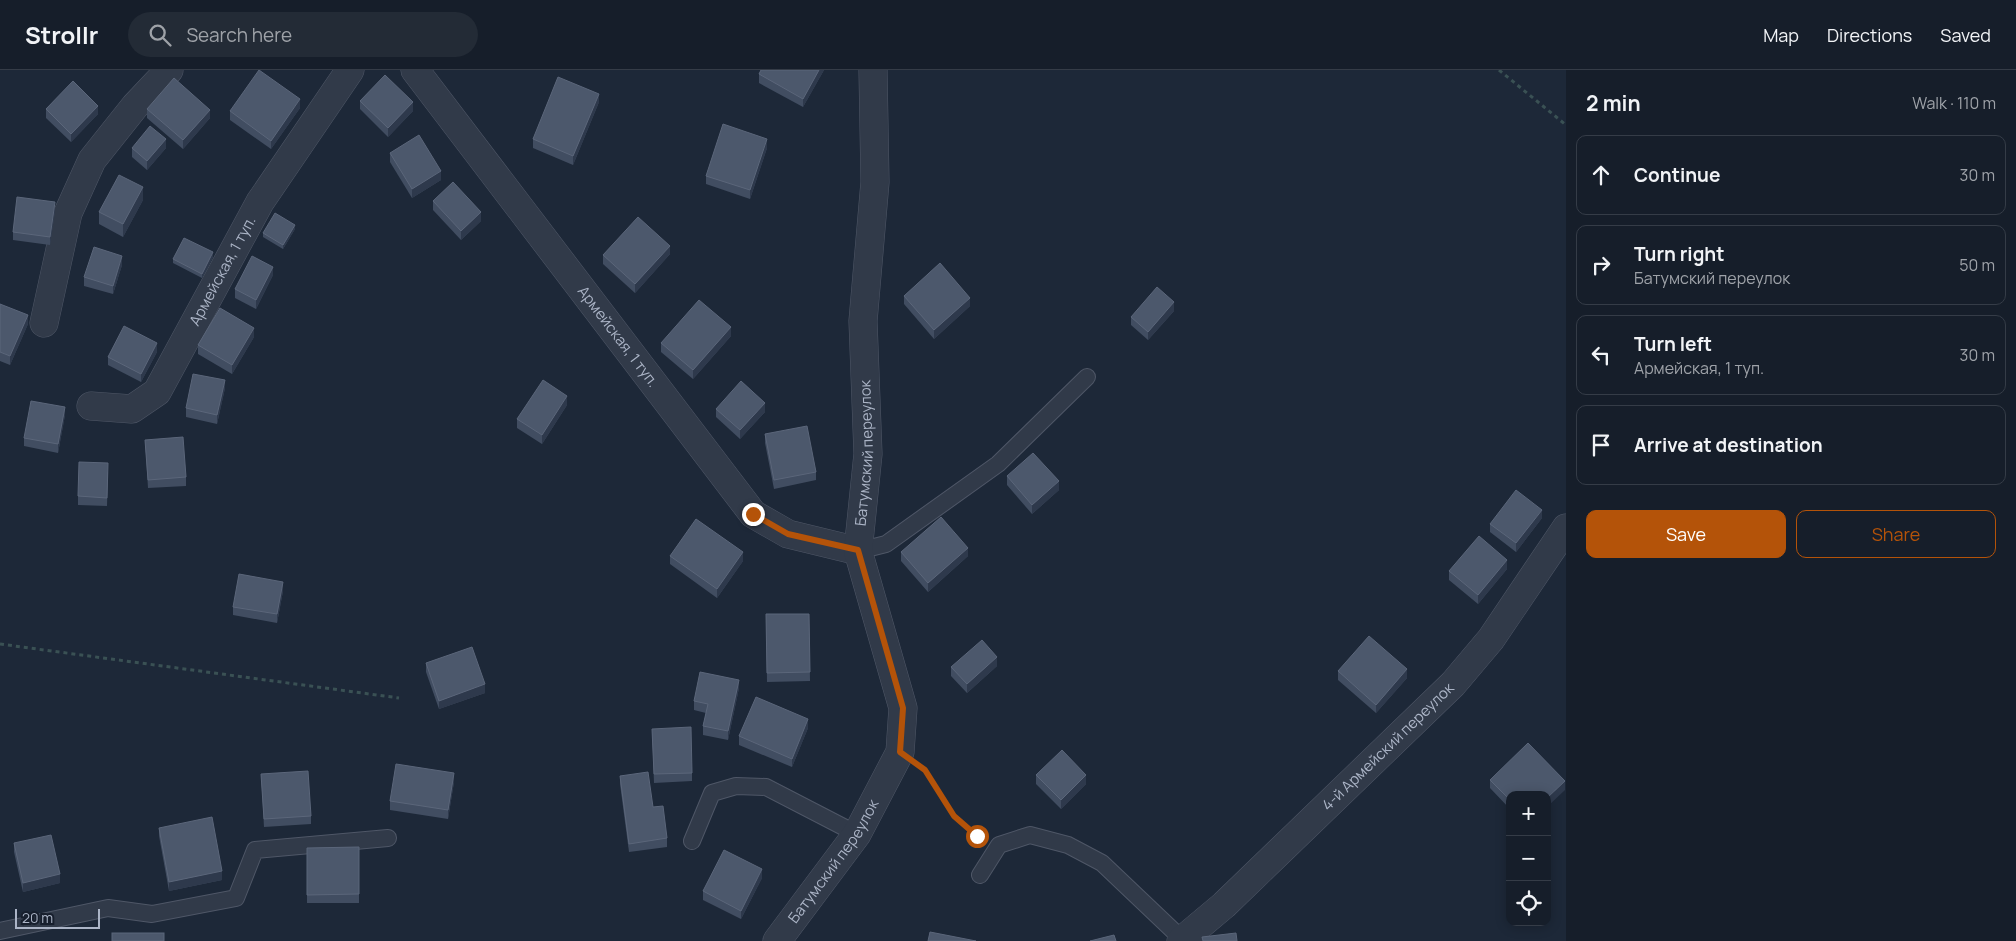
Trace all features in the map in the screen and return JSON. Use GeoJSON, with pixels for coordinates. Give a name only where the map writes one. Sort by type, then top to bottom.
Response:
{"type":"FeatureCollection","features":[{"type":"Feature","properties":{"kind":"street"},"geometry":{"type":"LineString","coordinates":[[44,323],[68,213],[92,160],[135,106],[169,70]]}},
{"type":"Feature","properties":{"kind":"street","name":"Армейская, 1 туп."},"geometry":{"type":"LineString","coordinates":[[92,406],[132,409],[157,392],[260,202],[350,70]]}},
{"type":"Feature","properties":{"kind":"street","name":"Армейская, 1 туп."},"geometry":{"type":"LineString","coordinates":[[415,70],[753,514],[788,534],[858,550]]}},
{"type":"Feature","properties":{"kind":"street","name":"Батумский переулок"},"geometry":{"type":"LineString","coordinates":[[777,941],[857,834],[900,752],[903,708],[858,550],[868,454],[863,321],[875,182],[873,70]]}},
{"type":"Feature","properties":{"kind":"street","name":"4-й Армейский переулок"},"geometry":{"type":"LineString","coordinates":[[1182,940],[1224,905],[1453,684],[1491,639],[1566,528]]}},
{"type":"Feature","properties":{"kind":"lane"},"geometry":{"type":"LineString","coordinates":[[858,550],[886,544],[998,464],[1087,377]]}},
{"type":"Feature","properties":{"kind":"lane"},"geometry":{"type":"LineString","coordinates":[[692,841],[712,793],[736,786],[766,787],[857,834]]}},
{"type":"Feature","properties":{"kind":"lane"},"geometry":{"type":"LineString","coordinates":[[980,875],[999,845],[1030,835],[1068,845],[1102,863],[1182,940]]}},
{"type":"Feature","properties":{"kind":"lane"},"geometry":{"type":"LineString","coordinates":[[0,931],[108,908],[152,914],[236,898],[255,850],[388,838]]}},
{"type":"Feature","properties":{"kind":"path"},"geometry":{"type":"LineString","coordinates":[[1499,70],[1566,125]]}},
{"type":"Feature","properties":{"kind":"path"},"geometry":{"type":"LineString","coordinates":[[0,644],[400,698]]}},
{"type":"Feature","properties":{"kind":"path"},"geometry":{"type":"LineString","coordinates":[[900,752],[925,770],[954,816],[977,836],[999,845]]}},
{"type":"Feature","properties":{"kind":"building"},"geometry":{"type":"Polygon","coordinates":[[[259,70],[300,99],[271,141],[230,111],[259,70]]]}},
{"type":"Feature","properties":{"kind":"building"},"geometry":{"type":"Polygon","coordinates":[[[761,70],[819,70],[803,99],[759,74],[761,70]]]}},
{"type":"Feature","properties":{"kind":"building"},"geometry":{"type":"Polygon","coordinates":[[[385,75],[413,102],[388,128],[360,101],[385,75]]]}},
{"type":"Feature","properties":{"kind":"building"},"geometry":{"type":"Polygon","coordinates":[[[558,77],[599,94],[573,156],[533,139],[558,77]]]}},
{"type":"Feature","properties":{"kind":"building"},"geometry":{"type":"Polygon","coordinates":[[[174,78],[210,110],[183,140],[147,109],[174,78]]]}},
{"type":"Feature","properties":{"kind":"building"},"geometry":{"type":"Polygon","coordinates":[[[73,81],[98,106],[71,134],[46,109],[73,81]]]}},
{"type":"Feature","properties":{"kind":"building"},"geometry":{"type":"Polygon","coordinates":[[[723,124],[767,139],[750,190],[706,176],[723,124]]]}},
{"type":"Feature","properties":{"kind":"building"},"geometry":{"type":"Polygon","coordinates":[[[150,126],[166,139],[147,161],[132,148],[150,126]]]}},
{"type":"Feature","properties":{"kind":"building"},"geometry":{"type":"Polygon","coordinates":[[[419,135],[441,171],[412,189],[390,153],[419,135]]]}},
{"type":"Feature","properties":{"kind":"building"},"geometry":{"type":"Polygon","coordinates":[[[119,175],[143,187],[123,224],[99,212],[119,175]]]}},
{"type":"Feature","properties":{"kind":"building"},"geometry":{"type":"Polygon","coordinates":[[[453,182],[481,212],[461,231],[433,201],[453,182]]]}},
{"type":"Feature","properties":{"kind":"building"},"geometry":{"type":"Polygon","coordinates":[[[17,197],[55,202],[50,237],[13,232],[17,197]]]}},
{"type":"Feature","properties":{"kind":"building"},"geometry":{"type":"Polygon","coordinates":[[[275,213],[295,225],[283,245],[263,233],[275,213]]]}},
{"type":"Feature","properties":{"kind":"building"},"geometry":{"type":"Polygon","coordinates":[[[638,217],[670,246],[635,284],[603,255],[638,217]]]}},
{"type":"Feature","properties":{"kind":"building"},"geometry":{"type":"Polygon","coordinates":[[[184,238],[213,252],[202,274],[173,259],[184,238]]]}},
{"type":"Feature","properties":{"kind":"building"},"geometry":{"type":"Polygon","coordinates":[[[94,247],[122,256],[113,286],[84,277],[94,247]]]}},
{"type":"Feature","properties":{"kind":"building"},"geometry":{"type":"Polygon","coordinates":[[[252,256],[273,267],[256,300],[235,289],[252,256]]]}},
{"type":"Feature","properties":{"kind":"building"},"geometry":{"type":"Polygon","coordinates":[[[940,263],[970,298],[934,330],[904,296],[940,263]]]}},
{"type":"Feature","properties":{"kind":"building"},"geometry":{"type":"Polygon","coordinates":[[[1157,287],[1174,302],[1148,332],[1131,317],[1157,287]]]}},
{"type":"Feature","properties":{"kind":"building"},"geometry":{"type":"Polygon","coordinates":[[[699,300],[731,327],[693,370],[661,343],[699,300]]]}},
{"type":"Feature","properties":{"kind":"building"},"geometry":{"type":"Polygon","coordinates":[[[0,304],[28,315],[10,356],[0,352],[0,304]]]}},
{"type":"Feature","properties":{"kind":"building"},"geometry":{"type":"Polygon","coordinates":[[[220,308],[254,328],[232,365],[198,345],[220,308]]]}},
{"type":"Feature","properties":{"kind":"building"},"geometry":{"type":"Polygon","coordinates":[[[124,326],[157,343],[141,374],[108,357],[124,326]]]}},
{"type":"Feature","properties":{"kind":"building"},"geometry":{"type":"Polygon","coordinates":[[[193,374],[225,380],[217,415],[186,408],[193,374]]]}},
{"type":"Feature","properties":{"kind":"building"},"geometry":{"type":"Polygon","coordinates":[[[543,380],[567,396],[542,435],[517,419],[543,380]]]}},
{"type":"Feature","properties":{"kind":"building"},"geometry":{"type":"Polygon","coordinates":[[[741,381],[765,403],[740,430],[716,409],[741,381]]]}},
{"type":"Feature","properties":{"kind":"building"},"geometry":{"type":"Polygon","coordinates":[[[31,401],[65,407],[58,444],[24,438],[31,401]]]}},
{"type":"Feature","properties":{"kind":"building"},"geometry":{"type":"Polygon","coordinates":[[[807,426],[816,472],[774,480],[765,434],[807,426]]]}},
{"type":"Feature","properties":{"kind":"building"},"geometry":{"type":"Polygon","coordinates":[[[183,437],[186,477],[148,480],[145,440],[183,437]]]}},
{"type":"Feature","properties":{"kind":"building"},"geometry":{"type":"Polygon","coordinates":[[[1033,453],[1059,481],[1032,505],[1007,476],[1033,453]]]}},
{"type":"Feature","properties":{"kind":"building"},"geometry":{"type":"Polygon","coordinates":[[[79,462],[108,463],[107,498],[78,496],[79,462]]]}},
{"type":"Feature","properties":{"kind":"building"},"geometry":{"type":"Polygon","coordinates":[[[1516,490],[1542,510],[1516,543],[1490,524],[1516,490]]]}},
{"type":"Feature","properties":{"kind":"building"},"geometry":{"type":"Polygon","coordinates":[[[941,517],[968,548],[928,583],[901,552],[941,517]]]}},
{"type":"Feature","properties":{"kind":"building"},"geometry":{"type":"Polygon","coordinates":[[[696,519],[743,552],[717,589],[670,556],[696,519]]]}},
{"type":"Feature","properties":{"kind":"building"},"geometry":{"type":"Polygon","coordinates":[[[1479,536],[1507,560],[1478,595],[1449,571],[1479,536]]]}},
{"type":"Feature","properties":{"kind":"building"},"geometry":{"type":"Polygon","coordinates":[[[239,574],[283,582],[277,614],[233,607],[239,574]]]}},
{"type":"Feature","properties":{"kind":"building"},"geometry":{"type":"Polygon","coordinates":[[[766,614],[809,614],[810,672],[767,673],[766,614]]]}},
{"type":"Feature","properties":{"kind":"building"},"geometry":{"type":"Polygon","coordinates":[[[1369,636],[1407,669],[1376,705],[1338,671],[1369,636]]]}},
{"type":"Feature","properties":{"kind":"building"},"geometry":{"type":"Polygon","coordinates":[[[982,640],[997,657],[967,684],[951,667],[982,640]]]}},
{"type":"Feature","properties":{"kind":"building"},"geometry":{"type":"Polygon","coordinates":[[[472,647],[485,684],[439,701],[426,663],[472,647]]]}},
{"type":"Feature","properties":{"kind":"building"},"geometry":{"type":"Polygon","coordinates":[[[700,672],[739,680],[728,731],[703,726],[708,704],[694,701],[700,672]]]}},
{"type":"Feature","properties":{"kind":"building"},"geometry":{"type":"Polygon","coordinates":[[[756,697],[808,719],[792,759],[739,736],[756,697]]]}},
{"type":"Feature","properties":{"kind":"building"},"geometry":{"type":"Polygon","coordinates":[[[691,727],[692,773],[654,774],[652,729],[691,727]]]}},
{"type":"Feature","properties":{"kind":"building"},"geometry":{"type":"Polygon","coordinates":[[[1528,743],[1565,781],[1551,794],[1551,791],[1506,791],[1506,796],[1490,780],[1528,743]]]}},
{"type":"Feature","properties":{"kind":"building"},"geometry":{"type":"Polygon","coordinates":[[[1062,750],[1086,775],[1061,800],[1036,775],[1062,750]]]}},
{"type":"Feature","properties":{"kind":"building"},"geometry":{"type":"Polygon","coordinates":[[[396,764],[454,773],[448,810],[390,801],[396,764]]]}},
{"type":"Feature","properties":{"kind":"building"},"geometry":{"type":"Polygon","coordinates":[[[308,771],[311,816],[264,819],[261,774],[308,771]]]}},
{"type":"Feature","properties":{"kind":"building"},"geometry":{"type":"Polygon","coordinates":[[[648,772],[653,807],[663,806],[667,838],[629,844],[620,776],[648,772]]]}},
{"type":"Feature","properties":{"kind":"building"},"geometry":{"type":"Polygon","coordinates":[[[212,817],[222,871],[169,882],[159,828],[212,817]]]}},
{"type":"Feature","properties":{"kind":"building"},"geometry":{"type":"Polygon","coordinates":[[[51,835],[60,874],[23,883],[14,843],[51,835]]]}},
{"type":"Feature","properties":{"kind":"building"},"geometry":{"type":"Polygon","coordinates":[[[359,847],[359,894],[307,895],[307,848],[359,847]]]}},
{"type":"Feature","properties":{"kind":"building"},"geometry":{"type":"Polygon","coordinates":[[[724,850],[762,869],[741,911],[703,891],[724,850]]]}},
{"type":"Feature","properties":{"kind":"building"},"geometry":{"type":"Polygon","coordinates":[[[930,932],[976,941],[928,941],[930,932]]]}},
{"type":"Feature","properties":{"kind":"building"},"geometry":{"type":"Polygon","coordinates":[[[112,933],[164,933],[164,941],[112,941],[112,933]]]}},
{"type":"Feature","properties":{"kind":"building"},"geometry":{"type":"Polygon","coordinates":[[[1236,933],[1237,941],[1203,941],[1202,937],[1236,933]]]}},
{"type":"Feature","properties":{"kind":"building"},"geometry":{"type":"Polygon","coordinates":[[[1114,935],[1116,941],[1090,941],[1114,935]]]}},
{"type":"Feature","properties":{"kind":"route"},"geometry":{"type":"LineString","coordinates":[[753,514],[788,534],[858,550],[903,708],[900,752],[914,760],[925,770],[954,816],[977,836]]}}]}
